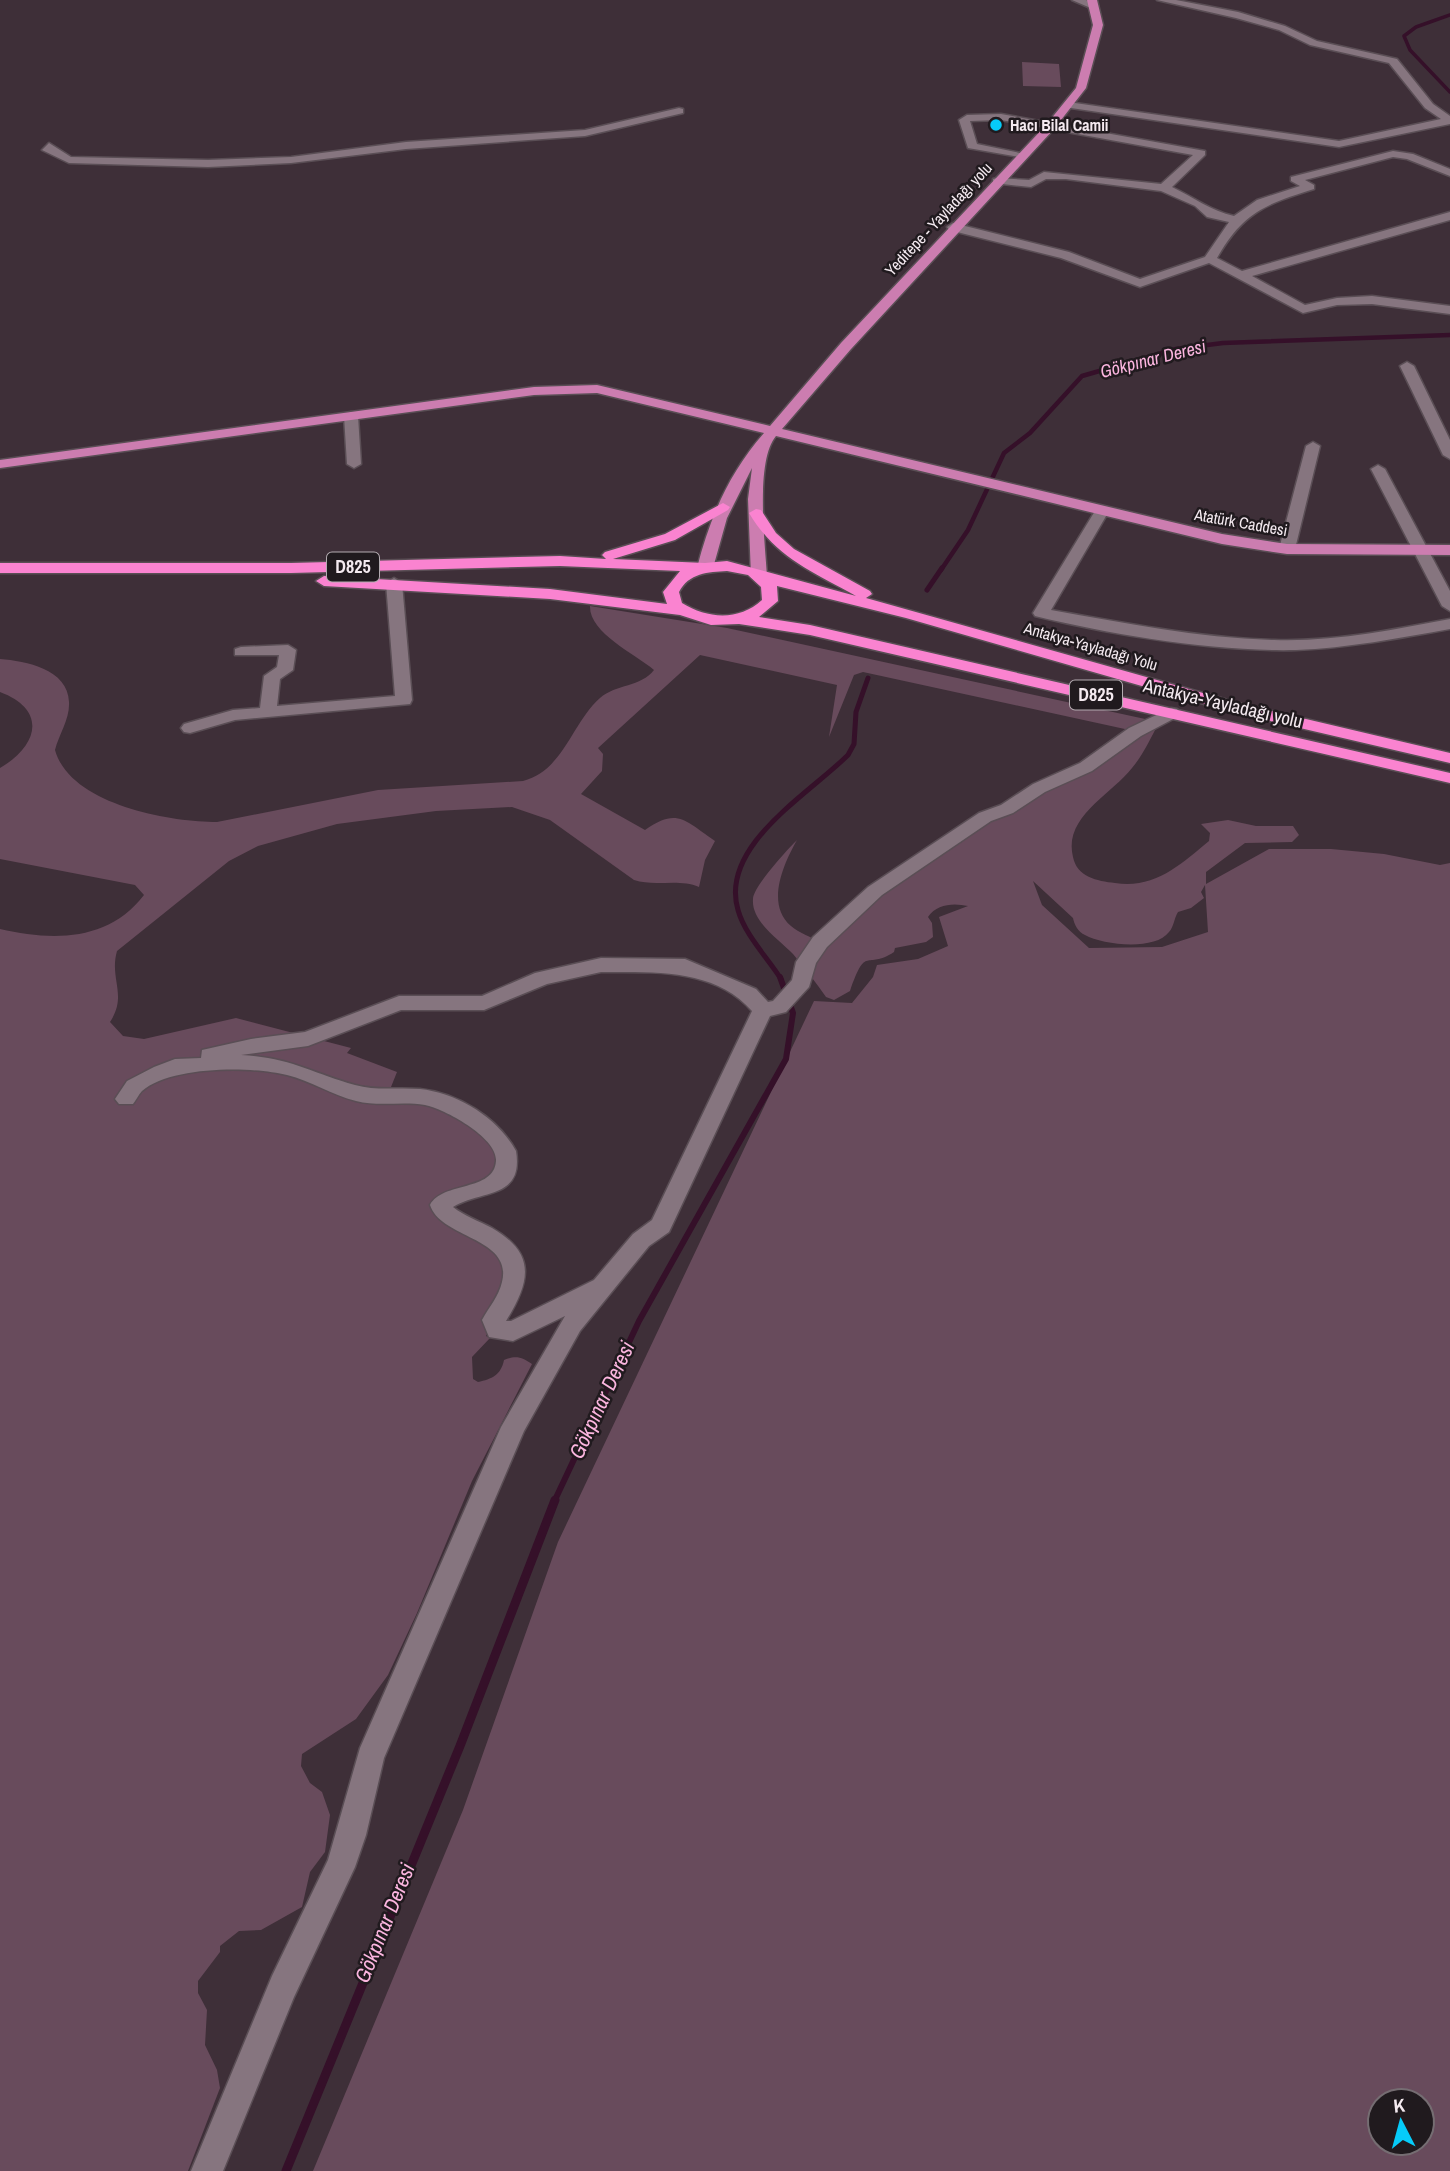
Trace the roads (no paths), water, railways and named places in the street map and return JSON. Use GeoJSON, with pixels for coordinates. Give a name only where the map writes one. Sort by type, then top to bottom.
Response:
{"type":"FeatureCollection","features":[{"type":"Feature","properties":{"kind":"highway"},"geometry":{"type":"LineString","coordinates":[[559,561],[607,555],[656,542],[723,507]]}},
{"type":"Feature","properties":{"kind":"highway"},"geometry":{"type":"LineString","coordinates":[[756,513],[770,537],[789,552],[846,587],[911,614]]}},
{"type":"Feature","properties":{"kind":"highway","name":"D825"},"geometry":{"type":"LineString","coordinates":[[0,568],[290,568],[559,561],[705,568]]}},
{"type":"Feature","properties":{"kind":"highway"},"geometry":{"type":"LineString","coordinates":[[683,611],[671,598],[674,585],[688,573],[705,568]]}},
{"type":"Feature","properties":{"kind":"highway","name":"Antakya-Yayladağı Yolu"},"geometry":{"type":"LineString","coordinates":[[705,568],[740,568],[761,577],[911,614],[1238,708],[1450,758]]}},
{"type":"Feature","properties":{"kind":"highway"},"geometry":{"type":"LineString","coordinates":[[740,619],[764,608],[770,601],[769,585],[761,577]]}},
{"type":"Feature","properties":{"kind":"highway","name":"D825"},"geometry":{"type":"LineString","coordinates":[[0,578],[213,578],[394,583],[550,594],[683,611]]}},
{"type":"Feature","properties":{"kind":"highway","name":"Antakya-Yayladağı yolu"},"geometry":{"type":"LineString","coordinates":[[683,611],[709,620],[740,619],[810,630],[1450,778]]}},
{"type":"Feature","properties":{"kind":"main road","name":"Yeditepe - Yayladağı yolu"},"geometry":{"type":"LineString","coordinates":[[705,568],[723,507],[742,467],[777,430],[846,346],[953,228],[1051,127],[1081,88],[1098,25],[1093,3]]}},
{"type":"Feature","properties":{"kind":"main road","name":"Atatürk Caddesi"},"geometry":{"type":"LineString","coordinates":[[0,464],[534,391],[597,389],[777,430],[1222,539],[1287,549],[1450,550]]}},
{"type":"Feature","properties":{"kind":"main road"},"geometry":{"type":"LineString","coordinates":[[761,577],[756,513],[762,444]]}},
{"type":"Feature","properties":{"kind":"street"},"geometry":{"type":"LineString","coordinates":[[1077,0],[1093,3]]}},
{"type":"Feature","properties":{"kind":"street"},"geometry":{"type":"LineString","coordinates":[[1162,0],[1238,15],[1282,28],[1314,43],[1393,61],[1429,106],[1450,121]]}},
{"type":"Feature","properties":{"kind":"street"},"geometry":{"type":"LineString","coordinates":[[1068,106],[1339,144],[1384,137],[1450,121]]}},
{"type":"Feature","properties":{"kind":"street"},"geometry":{"type":"LineString","coordinates":[[49,146],[48,150],[69,160],[206,164],[293,160],[421,145],[514,141],[615,129],[679,111]]}},
{"type":"Feature","properties":{"kind":"street"},"geometry":{"type":"LineString","coordinates":[[1021,156],[972,146],[963,121],[967,118],[1002,117],[1201,153],[1164,188]]}},
{"type":"Feature","properties":{"kind":"street"},"geometry":{"type":"LineString","coordinates":[[953,228],[1065,255],[1140,283],[1210,259],[1234,219],[1255,203],[1310,187],[1295,178],[1393,154],[1409,156],[1450,173]]}},
{"type":"Feature","properties":{"kind":"street"},"geometry":{"type":"LineString","coordinates":[[997,181],[1031,184],[1044,175],[1164,188],[1199,204],[1211,215],[1234,219]]}},
{"type":"Feature","properties":{"kind":"street"},"geometry":{"type":"LineString","coordinates":[[1240,276],[1450,216]]}},
{"type":"Feature","properties":{"kind":"street"},"geometry":{"type":"LineString","coordinates":[[1210,259],[1303,309],[1333,300],[1373,299],[1440,312],[1450,310]]}},
{"type":"Feature","properties":{"kind":"street"},"geometry":{"type":"LineString","coordinates":[[1407,366],[1450,454]]}},
{"type":"Feature","properties":{"kind":"street"},"geometry":{"type":"LineString","coordinates":[[351,416],[354,464]]}},
{"type":"Feature","properties":{"kind":"street"},"geometry":{"type":"LineString","coordinates":[[1435,428],[1450,428]]}},
{"type":"Feature","properties":{"kind":"street"},"geometry":{"type":"LineString","coordinates":[[1287,549],[1313,446]]}},
{"type":"Feature","properties":{"kind":"street"},"geometry":{"type":"LineString","coordinates":[[1378,469],[1450,606]]}},
{"type":"Feature","properties":{"kind":"street"},"geometry":{"type":"LineString","coordinates":[[1102,511],[1041,613],[1221,641],[1276,645],[1372,639],[1450,624]]}},
{"type":"Feature","properties":{"kind":"street"},"geometry":{"type":"LineString","coordinates":[[190,728],[219,718],[404,700],[394,583]]}},
{"type":"Feature","properties":{"kind":"street"},"geometry":{"type":"LineString","coordinates":[[241,652],[288,650],[285,670],[272,676],[268,712]]}},
{"type":"Feature","properties":{"kind":"street"},"geometry":{"type":"LineString","coordinates":[[207,2171],[283,1987],[340,1867],[352,1835],[370,1758],[485,1486],[557,1345],[641,1240],[661,1226],[771,1009],[802,982],[806,962],[820,942],[875,891],[985,817],[1007,809],[1039,788],[1086,767],[1135,732],[1171,713]]}},
{"type":"Feature","properties":{"kind":"street"},"geometry":{"type":"LineString","coordinates":[[126,1099],[134,1086],[161,1072],[229,1050],[308,1039],[391,1005],[414,1002],[478,1004],[541,978],[601,965],[675,964],[693,968],[749,994],[771,1009]]}},
{"type":"Feature","properties":{"kind":"street"},"geometry":{"type":"LineString","coordinates":[[161,1072],[219,1064],[278,1066],[357,1094],[421,1097],[450,1105],[486,1129],[499,1140],[508,1154],[505,1171],[489,1186],[474,1193],[448,1198],[441,1205],[448,1216],[498,1241],[512,1261],[514,1290],[494,1320],[497,1330],[510,1332],[524,1327],[608,1283]]}},
{"type":"Feature","properties":{"kind":"waterway","name":"Gökpınar Deresi"},"geometry":{"type":"LineString","coordinates":[[1450,15],[1416,27],[1404,36],[1410,50],[1450,92]]}},
{"type":"Feature","properties":{"kind":"waterway","name":"Gökpınar Deresi"},"geometry":{"type":"LineString","coordinates":[[941,570],[968,530],[1004,453],[1030,433],[1082,376],[1176,349],[1223,343],[1450,335]]}},
{"type":"Feature","properties":{"kind":"waterway","name":"Gökpınar Deresi"},"geometry":{"type":"LineString","coordinates":[[927,590],[942,568]]}},
{"type":"Feature","properties":{"kind":"waterway","name":"Gökpınar Deresi"},"geometry":{"type":"LineString","coordinates":[[780,978],[741,919],[736,887],[742,864],[754,843],[771,823],[848,755],[854,744],[856,712],[868,678]]}},
{"type":"Feature","properties":{"kind":"waterway","name":"Gökpınar Deresi"},"geometry":{"type":"LineString","coordinates":[[554,1502],[639,1321],[786,1059],[793,1013],[780,978]]}},
{"type":"Feature","properties":{"kind":"waterway","name":"Gökpınar Deresi"},"geometry":{"type":"LineString","coordinates":[[286,2171],[460,1746],[555,1500]]}},
{"type":"Feature","properties":{"kind":"place","name":"Hacı Bilal Camii"},"geometry":{"type":"Point","coordinates":[996,125]}}]}
